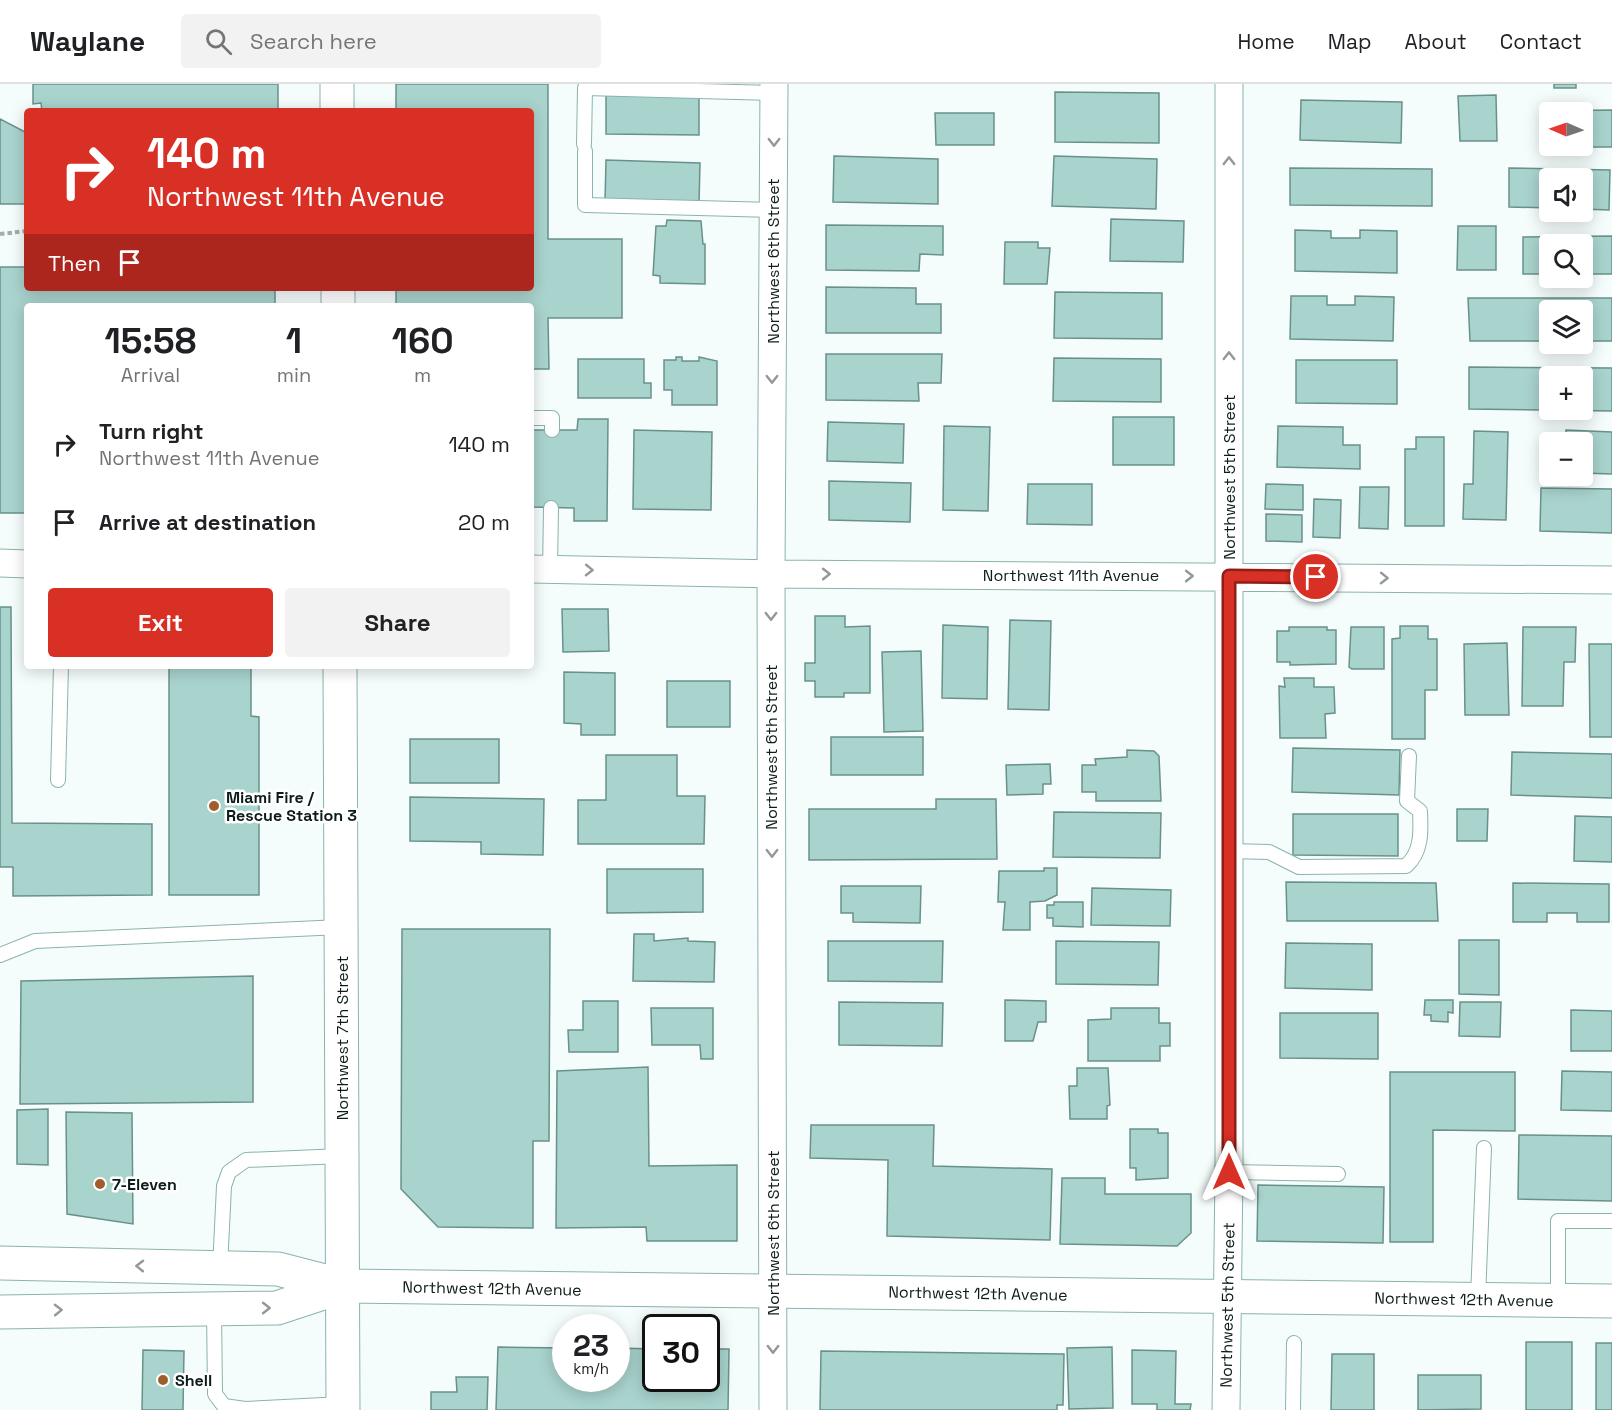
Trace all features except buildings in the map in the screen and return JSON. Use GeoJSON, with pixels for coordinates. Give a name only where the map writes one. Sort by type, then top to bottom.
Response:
{"type":"FeatureCollection","features":[{"type":"Feature","properties":{"kind":"main road"},"geometry":{"type":"LineString","coordinates":[[337,84],[337,108]]}},
{"type":"Feature","properties":{"kind":"main road","name":"Northwest 7th Street"},"geometry":{"type":"LineString","coordinates":[[340,669],[343,1407]]}},
{"type":"Feature","properties":{"kind":"main road","name":"Northwest 12th Avenue"},"geometry":{"type":"LineString","coordinates":[[0,1263],[278,1269],[344,1286],[1612,1301]]}},
{"type":"Feature","properties":{"kind":"main road","name":"Northwest 12th Avenue"},"geometry":{"type":"LineString","coordinates":[[0,1312],[277,1308],[344,1286]]}},
{"type":"Feature","properties":{"kind":"street","name":"Northwest 5th Street"},"geometry":{"type":"LineString","coordinates":[[1226,1410],[1230,851],[1230,84]]}},
{"type":"Feature","properties":{"kind":"street","name":"Northwest 6th Street"},"geometry":{"type":"LineString","coordinates":[[772,1410],[771,574],[774,88]]}},
{"type":"Feature","properties":{"kind":"street"},"geometry":{"type":"LineString","coordinates":[[0,563],[24,564]]}},
{"type":"Feature","properties":{"kind":"street","name":"Northwest 11th Avenue"},"geometry":{"type":"LineString","coordinates":[[540,570],[771,574],[1612,580]]}},
{"type":"Feature","properties":{"kind":"lane"},"geometry":{"type":"LineString","coordinates":[[774,88],[585,88],[585,205],[774,210]]}},
{"type":"Feature","properties":{"kind":"lane"},"geometry":{"type":"LineString","coordinates":[[534,418],[552,418],[552,430]]}},
{"type":"Feature","properties":{"kind":"lane"},"geometry":{"type":"LineString","coordinates":[[540,570],[551,508]]}},
{"type":"Feature","properties":{"kind":"lane"},"geometry":{"type":"LineString","coordinates":[[58,780],[61,669]]}},
{"type":"Feature","properties":{"kind":"lane"},"geometry":{"type":"LineString","coordinates":[[1230,851],[1269,852],[1299,867],[1406,866],[1414,858],[1420,835],[1420,811],[1407,801],[1409,756]]}},
{"type":"Feature","properties":{"kind":"lane"},"geometry":{"type":"LineString","coordinates":[[0,955],[35,941],[341,927]]}},
{"type":"Feature","properties":{"kind":"lane"},"geometry":{"type":"LineString","coordinates":[[1478,1298],[1484,1148]]}},
{"type":"Feature","properties":{"kind":"lane"},"geometry":{"type":"LineString","coordinates":[[220,1268],[224,1186],[229,1172],[246,1160],[343,1156]]}},
{"type":"Feature","properties":{"kind":"lane"},"geometry":{"type":"LineString","coordinates":[[1229,1172],[1338,1174]]}},
{"type":"Feature","properties":{"kind":"lane"},"geometry":{"type":"LineString","coordinates":[[1558,1300],[1558,1221],[1612,1221]]}},
{"type":"Feature","properties":{"kind":"lane"},"geometry":{"type":"LineString","coordinates":[[214,1308],[215,1394],[224,1406],[232,1409],[343,1407]]}},
{"type":"Feature","properties":{"kind":"lane"},"geometry":{"type":"LineString","coordinates":[[1293,1410],[1294,1343]]}},
{"type":"Feature","properties":{"kind":"path"},"geometry":{"type":"LineString","coordinates":[[0,234],[24,231]]}},
{"type":"Feature","properties":{"kind":"place","name":"Miami Fire / Rescue Station 3"},"geometry":{"type":"Point","coordinates":[214,806]}},
{"type":"Feature","properties":{"kind":"place","name":"7-Eleven"},"geometry":{"type":"Point","coordinates":[100,1184]}},
{"type":"Feature","properties":{"kind":"place","name":"Shell"},"geometry":{"type":"Point","coordinates":[163,1380]}},
{"type":"Feature","properties":{"kind":"route"},"geometry":{"type":"LineString","coordinates":[[1229,1172],[1229,576],[1316,577]]}}]}
